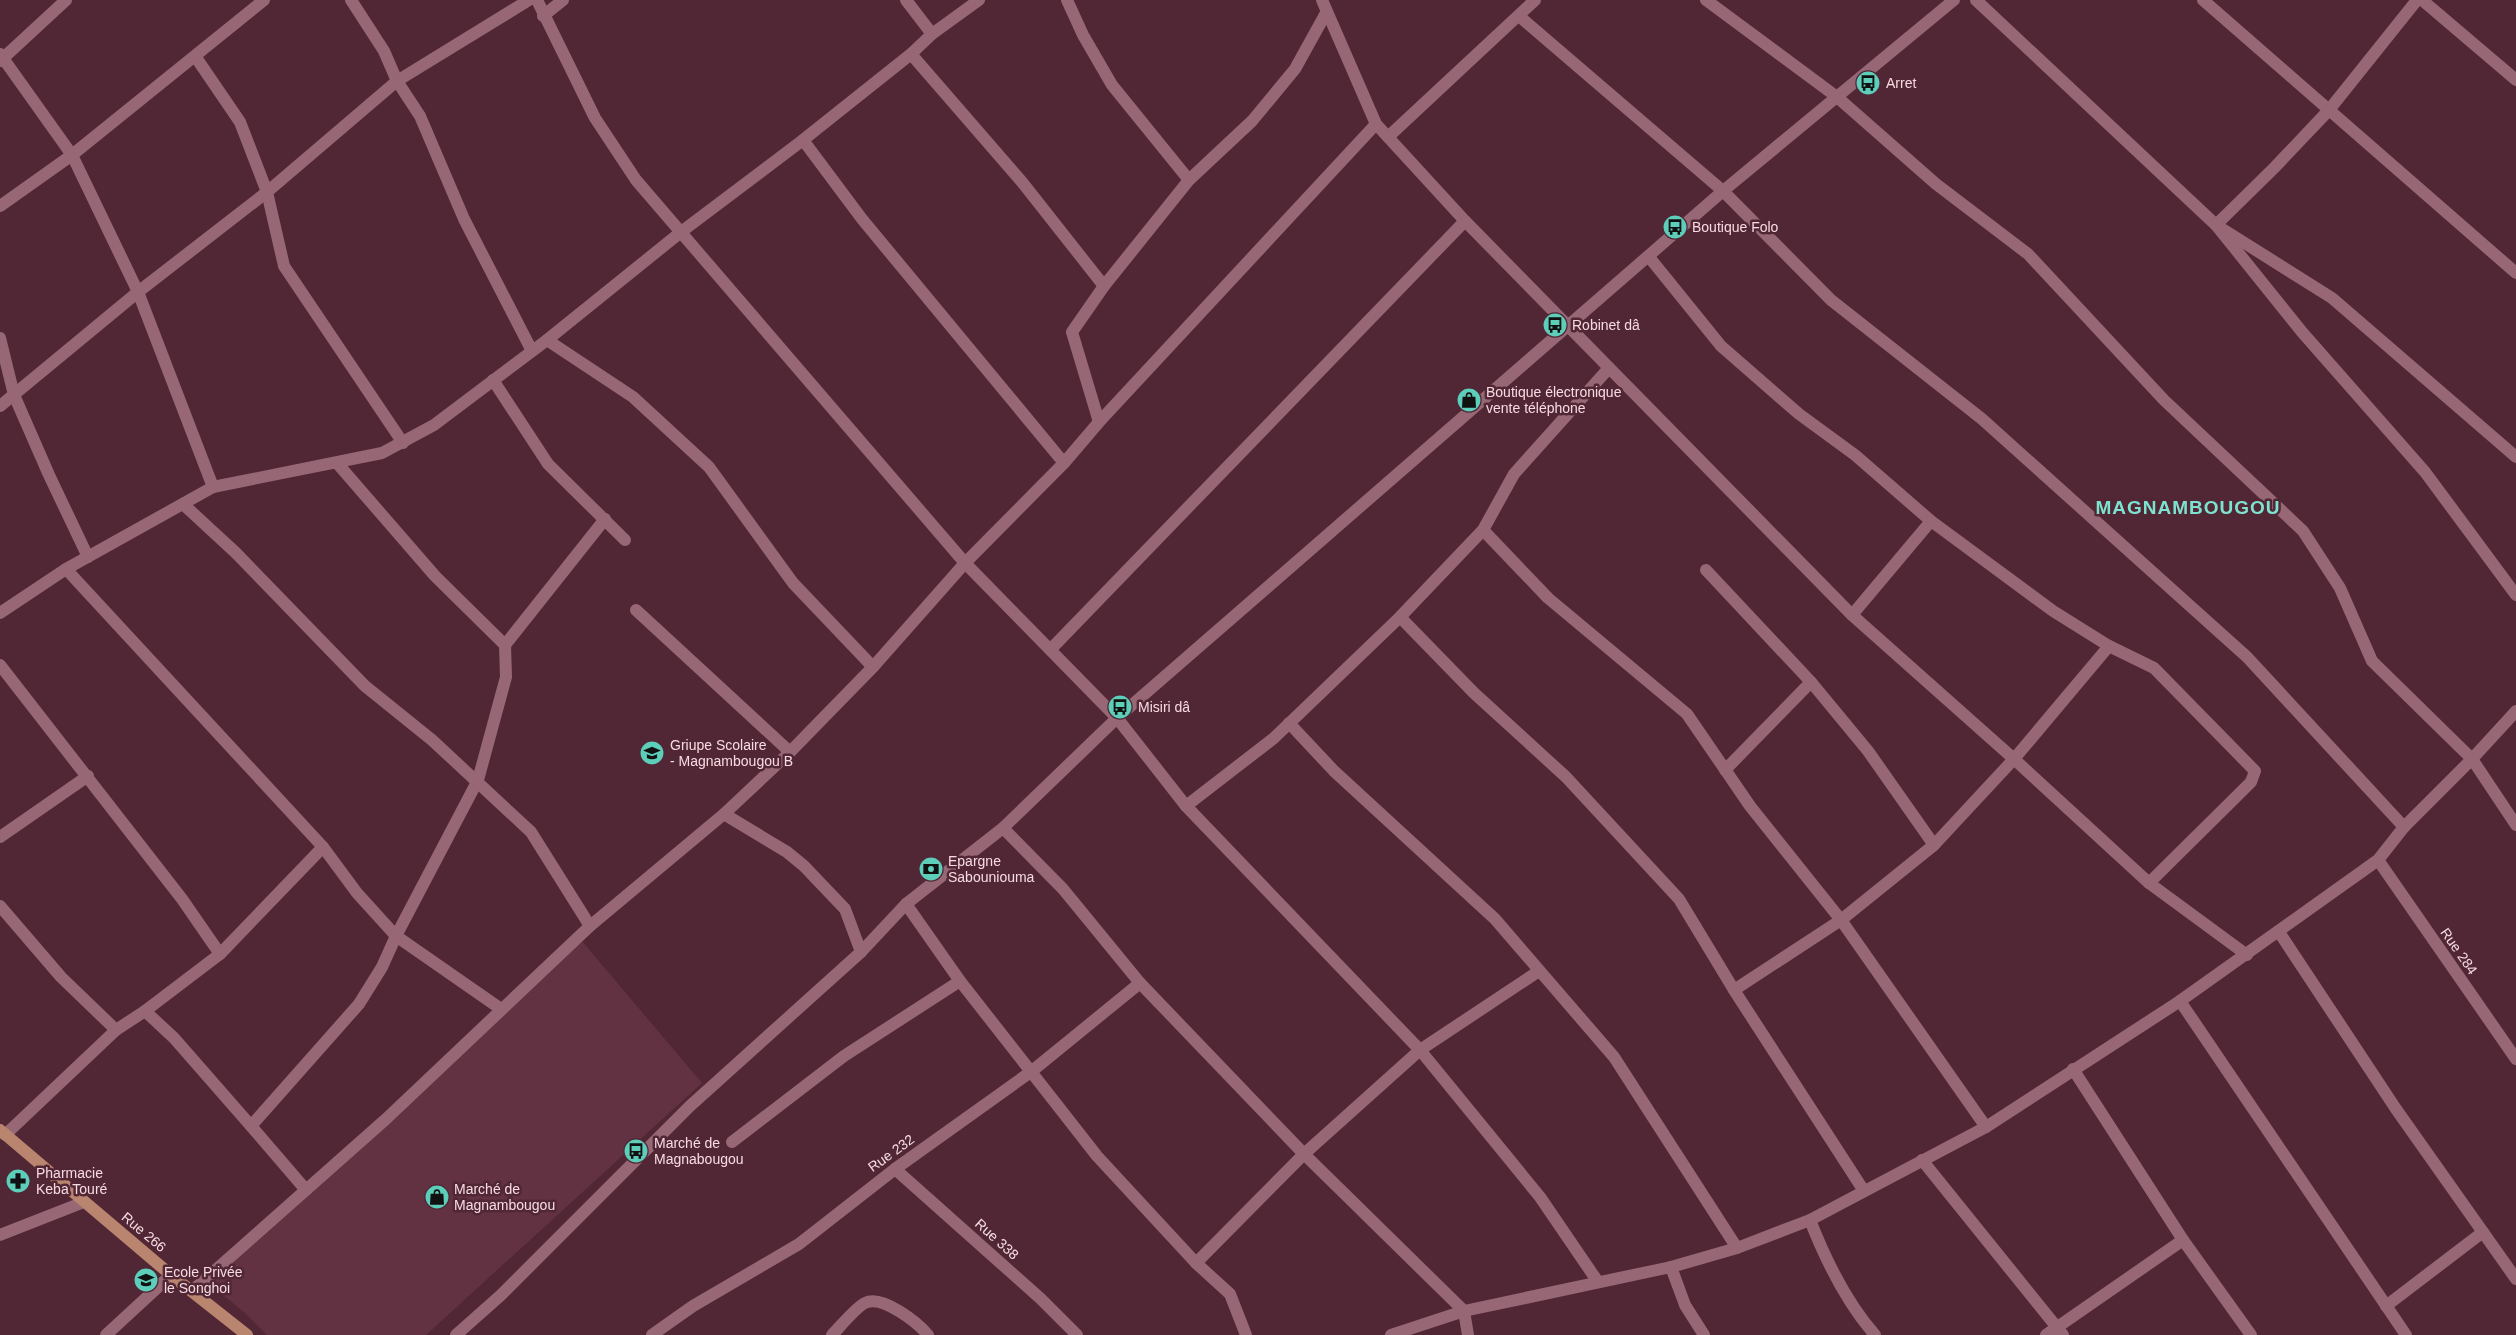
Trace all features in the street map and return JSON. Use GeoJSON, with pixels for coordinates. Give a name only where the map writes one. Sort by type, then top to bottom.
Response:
{"type":"FeatureCollection","features":[{"type":"Feature","properties":{"kind":"main road","name":"Rue 266"},"geometry":{"type":"LineString","coordinates":[[2,1132],[171,1275],[193,1290],[247,1335]]}},
{"type":"Feature","properties":{"kind":"street"},"geometry":{"type":"LineString","coordinates":[[66,0],[1,58],[72,155],[138,292],[213,487]]}},
{"type":"Feature","properties":{"kind":"street"},"geometry":{"type":"LineString","coordinates":[[0,206],[72,155],[264,0]]}},
{"type":"Feature","properties":{"kind":"street"},"geometry":{"type":"LineString","coordinates":[[351,0],[384,51],[397,81],[420,116],[464,219],[532,351]]}},
{"type":"Feature","properties":{"kind":"street"},"geometry":{"type":"LineString","coordinates":[[0,406],[138,292],[267,192],[397,81],[529,0]]}},
{"type":"Feature","properties":{"kind":"street"},"geometry":{"type":"LineString","coordinates":[[537,0],[543,16],[606,133],[636,180],[965,563],[1052,649],[1117,718],[1186,806],[1420,1050],[1540,1197],[1598,1282]]}},
{"type":"Feature","properties":{"kind":"street"},"geometry":{"type":"LineString","coordinates":[[543,16],[563,0]]}},
{"type":"Feature","properties":{"kind":"street"},"geometry":{"type":"LineString","coordinates":[[906,0],[932,34]]}},
{"type":"Feature","properties":{"kind":"street"},"geometry":{"type":"LineString","coordinates":[[0,613],[66,569],[213,487],[382,453],[434,424],[547,340],[682,232],[803,140],[911,54],[932,34],[979,0]]}},
{"type":"Feature","properties":{"kind":"street"},"geometry":{"type":"LineString","coordinates":[[1067,0],[1083,35],[1112,85],[1189,180]]}},
{"type":"Feature","properties":{"kind":"street"},"geometry":{"type":"LineString","coordinates":[[1322,0],[1326,13],[1376,124],[1465,221],[1852,615],[2014,759],[2148,883],[2247,955]]}},
{"type":"Feature","properties":{"kind":"street"},"geometry":{"type":"LineString","coordinates":[[1388,137],[1535,0]]}},
{"type":"Feature","properties":{"kind":"street"},"geometry":{"type":"LineString","coordinates":[[1706,0],[1837,97],[1936,184],[2028,254],[2164,400],[2303,531],[2340,588],[2372,661],[2472,759],[2516,825]]}},
{"type":"Feature","properties":{"kind":"street"},"geometry":{"type":"LineString","coordinates":[[456,1335],[501,1294],[690,1106],[861,952],[906,904],[1003,828],[1117,718],[1569,327],[1723,191],[1954,0]]}},
{"type":"Feature","properties":{"kind":"street"},"geometry":{"type":"LineString","coordinates":[[1976,0],[2216,225],[2302,332],[2426,472],[2516,595]]}},
{"type":"Feature","properties":{"kind":"street"},"geometry":{"type":"LineString","coordinates":[[2203,0],[2516,273]]}},
{"type":"Feature","properties":{"kind":"street"},"geometry":{"type":"LineString","coordinates":[[2216,225],[2329,110],[2417,0]]}},
{"type":"Feature","properties":{"kind":"street"},"geometry":{"type":"LineString","coordinates":[[2422,0],[2516,80]]}},
{"type":"Feature","properties":{"kind":"street"},"geometry":{"type":"LineString","coordinates":[[1099,422],[1072,332],[1104,286],[1189,180],[1252,121],[1295,69],[1326,13]]}},
{"type":"Feature","properties":{"kind":"street"},"geometry":{"type":"LineString","coordinates":[[1519,16],[1723,191],[1831,300],[1982,419],[2247,657],[2404,827]]}},
{"type":"Feature","properties":{"kind":"street"},"geometry":{"type":"LineString","coordinates":[[911,54],[1022,182],[1104,286]]}},
{"type":"Feature","properties":{"kind":"street"},"geometry":{"type":"LineString","coordinates":[[195,56],[240,122],[267,192],[284,266],[403,443]]}},
{"type":"Feature","properties":{"kind":"street"},"geometry":{"type":"LineString","coordinates":[[193,1290],[386,1119],[590,926],[724,814],[790,752],[873,667],[965,563],[1064,463],[1099,422],[1376,124]]}},
{"type":"Feature","properties":{"kind":"street"},"geometry":{"type":"LineString","coordinates":[[803,140],[862,218],[1064,463]]}},
{"type":"Feature","properties":{"kind":"street"},"geometry":{"type":"LineString","coordinates":[[1052,649],[1465,221]]}},
{"type":"Feature","properties":{"kind":"street"},"geometry":{"type":"LineString","coordinates":[[2216,225],[2332,298],[2516,457]]}},
{"type":"Feature","properties":{"kind":"street"},"geometry":{"type":"LineString","coordinates":[[1649,257],[1721,346],[1799,414],[1854,455],[1931,521],[2053,611],[2109,646],[2154,668],[2256,771],[2251,782],[2148,883]]}},
{"type":"Feature","properties":{"kind":"street"},"geometry":{"type":"LineString","coordinates":[[0,338],[14,395],[88,557]]}},
{"type":"Feature","properties":{"kind":"street"},"geometry":{"type":"LineString","coordinates":[[547,340],[633,397],[709,467],[793,583],[873,667]]}},
{"type":"Feature","properties":{"kind":"street"},"geometry":{"type":"LineString","coordinates":[[1186,806],[1274,738],[1400,617],[1483,530],[1514,474],[1609,368]]}},
{"type":"Feature","properties":{"kind":"street"},"geometry":{"type":"LineString","coordinates":[[493,380],[548,464],[625,540]]}},
{"type":"Feature","properties":{"kind":"street"},"geometry":{"type":"LineString","coordinates":[[251,1126],[359,1004],[382,966],[478,780],[506,676],[504,645],[436,576],[337,463]]}},
{"type":"Feature","properties":{"kind":"street"},"geometry":{"type":"LineString","coordinates":[[183,504],[236,553],[365,686],[478,780],[531,832],[590,926]]}},
{"type":"Feature","properties":{"kind":"street"},"geometry":{"type":"LineString","coordinates":[[504,645],[605,519]]}},
{"type":"Feature","properties":{"kind":"street"},"geometry":{"type":"LineString","coordinates":[[1852,615],[1931,521]]}},
{"type":"Feature","properties":{"kind":"street"},"geometry":{"type":"LineString","coordinates":[[1483,530],[1548,598],[1686,714],[1750,806],[1841,920],[1986,1127]]}},
{"type":"Feature","properties":{"kind":"street"},"geometry":{"type":"LineString","coordinates":[[66,569],[323,848],[357,893],[396,936],[501,1009]]}},
{"type":"Feature","properties":{"kind":"street"},"geometry":{"type":"LineString","coordinates":[[1706,570],[1811,682],[1868,750],[1934,844]]}},
{"type":"Feature","properties":{"kind":"street"},"geometry":{"type":"LineString","coordinates":[[636,610],[790,752]]}},
{"type":"Feature","properties":{"kind":"street"},"geometry":{"type":"LineString","coordinates":[[1400,617],[1474,693],[1566,777],[1679,899],[1734,990],[1864,1191]]}},
{"type":"Feature","properties":{"kind":"street"},"geometry":{"type":"LineString","coordinates":[[1734,990],[1841,920],[1934,844],[2014,759],[2109,646]]}},
{"type":"Feature","properties":{"kind":"street"},"geometry":{"type":"LineString","coordinates":[[0,664],[182,899],[220,954]]}},
{"type":"Feature","properties":{"kind":"street"},"geometry":{"type":"LineString","coordinates":[[1725,770],[1811,682]]}},
{"type":"Feature","properties":{"kind":"street"},"geometry":{"type":"LineString","coordinates":[[1391,1335],[1464,1311],[1671,1267],[1737,1248],[1810,1220],[1986,1127],[2072,1069],[2180,1001],[2378,860],[2404,827],[2472,759],[2516,711]]}},
{"type":"Feature","properties":{"kind":"street"},"geometry":{"type":"LineString","coordinates":[[1289,723],[1334,771],[1495,919],[1614,1057],[1737,1248]]}},
{"type":"Feature","properties":{"kind":"street"},"geometry":{"type":"LineString","coordinates":[[0,837],[88,776]]}},
{"type":"Feature","properties":{"kind":"street"},"geometry":{"type":"LineString","coordinates":[[724,814],[787,852],[804,866],[845,909],[861,952]]}},
{"type":"Feature","properties":{"kind":"street"},"geometry":{"type":"LineString","coordinates":[[1003,828],[1063,890],[1140,983],[1304,1154],[1464,1311],[1468,1335]]}},
{"type":"Feature","properties":{"kind":"street"},"geometry":{"type":"LineString","coordinates":[[2,1132],[116,1030],[145,1011],[220,954],[323,848]]}},
{"type":"Feature","properties":{"kind":"street","name":"Rue 284"},"geometry":{"type":"LineString","coordinates":[[2378,860],[2516,1059]]}},
{"type":"Feature","properties":{"kind":"street"},"geometry":{"type":"LineString","coordinates":[[906,904],[960,981],[1097,1156],[1196,1263],[1230,1294],[1246,1335]]}},
{"type":"Feature","properties":{"kind":"street"},"geometry":{"type":"LineString","coordinates":[[0,906],[61,977],[116,1030]]}},
{"type":"Feature","properties":{"kind":"street"},"geometry":{"type":"LineString","coordinates":[[2279,932],[2396,1108],[2516,1279]]}},
{"type":"Feature","properties":{"kind":"street"},"geometry":{"type":"LineString","coordinates":[[1196,1263],[1304,1154],[1420,1050],[1539,971]]}},
{"type":"Feature","properties":{"kind":"street"},"geometry":{"type":"LineString","coordinates":[[732,1142],[844,1056],[960,981]]}},
{"type":"Feature","properties":{"kind":"street","name":"Rue 232"},"geometry":{"type":"LineString","coordinates":[[652,1335],[692,1306],[799,1244],[895,1168],[1032,1071],[1140,983]]}},
{"type":"Feature","properties":{"kind":"street"},"geometry":{"type":"LineString","coordinates":[[2180,1001],[2406,1335]]}},
{"type":"Feature","properties":{"kind":"street"},"geometry":{"type":"LineString","coordinates":[[145,1011],[174,1038],[306,1190]]}},
{"type":"Feature","properties":{"kind":"street"},"geometry":{"type":"LineString","coordinates":[[2072,1069],[2183,1240],[2251,1335]]}},
{"type":"Feature","properties":{"kind":"street"},"geometry":{"type":"LineString","coordinates":[[1922,1160],[2059,1331]]}},
{"type":"Feature","properties":{"kind":"street","name":"Rue 338"},"geometry":{"type":"LineString","coordinates":[[895,1168],[1042,1299],[1076,1335]]}},
{"type":"Feature","properties":{"kind":"street"},"geometry":{"type":"LineString","coordinates":[[0,1235],[84,1202]]}},
{"type":"Feature","properties":{"kind":"street"},"geometry":{"type":"LineString","coordinates":[[1810,1220],[1826,1259],[1862,1320],[1875,1335]]}},
{"type":"Feature","properties":{"kind":"street"},"geometry":{"type":"LineString","coordinates":[[2386,1306],[2483,1232]]}},
{"type":"Feature","properties":{"kind":"street"},"geometry":{"type":"LineString","coordinates":[[2046,1335],[2059,1331],[2183,1240]]}},
{"type":"Feature","properties":{"kind":"street"},"geometry":{"type":"LineString","coordinates":[[1671,1267],[1685,1305],[1704,1335]]}},
{"type":"Feature","properties":{"kind":"street"},"geometry":{"type":"LineString","coordinates":[[106,1335],[171,1275]]}},
{"type":"Feature","properties":{"kind":"street"},"geometry":{"type":"LineString","coordinates":[[832,1335],[866,1302],[877,1301],[888,1304],[928,1335]]}},
{"type":"Feature","properties":{"kind":"shaded area","name":"Marché de Magnambougou"},"geometry":{"type":"Polygon","coordinates":[[[581,940],[702,1083],[426,1335],[267,1335],[245,1313],[207,1282],[581,940]]]}},
{"type":"Feature","properties":{"kind":"place","name":"Arret"},"geometry":{"type":"Point","coordinates":[1868,83]}},
{"type":"Feature","properties":{"kind":"place","name":"Boutique Folo"},"geometry":{"type":"Point","coordinates":[1675,227]}},
{"type":"Feature","properties":{"kind":"place","name":"Robinet dâ"},"geometry":{"type":"Point","coordinates":[1555,325]}},
{"type":"Feature","properties":{"kind":"place","name":"Boutique électronique vente téléphone"},"geometry":{"type":"Point","coordinates":[1469,400]}},
{"type":"Feature","properties":{"kind":"place","name":"Misiri dâ"},"geometry":{"type":"Point","coordinates":[1120,707]}},
{"type":"Feature","properties":{"kind":"place","name":"Griupe Scolaire - Magnambougou B"},"geometry":{"type":"Point","coordinates":[652,753]}},
{"type":"Feature","properties":{"kind":"place","name":"Epargne Sabouniouma"},"geometry":{"type":"Point","coordinates":[931,869]}},
{"type":"Feature","properties":{"kind":"place","name":"Marché de Magnabougou"},"geometry":{"type":"Point","coordinates":[636,1151]}},
{"type":"Feature","properties":{"kind":"place","name":"Pharmacie Keba Touré"},"geometry":{"type":"Point","coordinates":[18,1181]}},
{"type":"Feature","properties":{"kind":"place","name":"Marché de Magnambougou"},"geometry":{"type":"Point","coordinates":[437,1197]}},
{"type":"Feature","properties":{"kind":"place","name":"Ecole Privée le Songhoi"},"geometry":{"type":"Point","coordinates":[146,1280]}},
{"type":"Feature","properties":{"kind":"district","name":"MAGNAMBOUGOU"},"geometry":{"type":"Point","coordinates":[2188,507]}}]}
